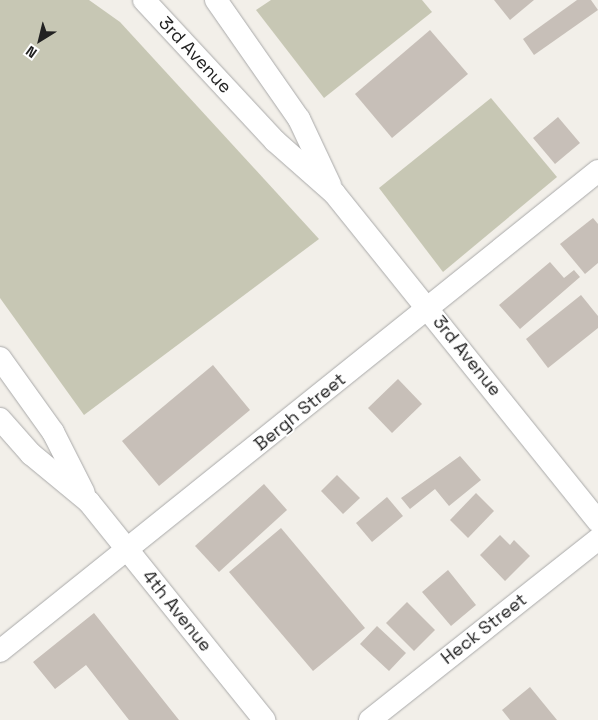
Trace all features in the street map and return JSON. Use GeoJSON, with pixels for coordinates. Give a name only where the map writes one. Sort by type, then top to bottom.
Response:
{"type":"FeatureCollection","features":[{"type":"Feature","properties":{"kind":"street","name":"3rd Avenue"},"geometry":{"type":"LineString","coordinates":[[144,0],[275,141],[334,193],[598,521]]}},
{"type":"Feature","properties":{"kind":"street","name":"3rd Avenue"},"geometry":{"type":"LineString","coordinates":[[216,0],[300,119],[334,193]]}},
{"type":"Feature","properties":{"kind":"street","name":"Bergh Street"},"geometry":{"type":"LineString","coordinates":[[0,651],[429,309],[598,171]]}},
{"type":"Feature","properties":{"kind":"street","name":"4th Avenue"},"geometry":{"type":"LineString","coordinates":[[0,358],[53,432],[89,502]]}},
{"type":"Feature","properties":{"kind":"street","name":"4th Avenue"},"geometry":{"type":"LineString","coordinates":[[0,419],[31,454],[89,502],[264,720]]}},
{"type":"Feature","properties":{"kind":"street","name":"Heck Street"},"geometry":{"type":"LineString","coordinates":[[370,720],[598,539]]}},
{"type":"Feature","properties":{"kind":"shaded area"},"geometry":{"type":"Polygon","coordinates":[[[0,0],[89,0],[120,22],[319,239],[84,415],[0,298],[0,0]]]}},
{"type":"Feature","properties":{"kind":"shaded area"},"geometry":{"type":"Polygon","coordinates":[[[271,0],[422,0],[432,12],[324,98],[256,10],[271,0]]]}},
{"type":"Feature","properties":{"kind":"shaded area"},"geometry":{"type":"Polygon","coordinates":[[[491,98],[557,177],[443,272],[379,188],[491,98]]]}},
{"type":"Feature","properties":{"kind":"building"},"geometry":{"type":"Polygon","coordinates":[[[494,0],[534,0],[510,20],[494,0]]]}},
{"type":"Feature","properties":{"kind":"building"},"geometry":{"type":"Polygon","coordinates":[[[577,0],[591,0],[598,10],[534,55],[523,39],[577,0]]]}},
{"type":"Feature","properties":{"kind":"building"},"geometry":{"type":"Polygon","coordinates":[[[430,30],[468,74],[392,138],[355,94],[430,30]]]}},
{"type":"Feature","properties":{"kind":"building"},"geometry":{"type":"Polygon","coordinates":[[[558,117],[580,143],[555,164],[533,138],[558,117]]]}},
{"type":"Feature","properties":{"kind":"building"},"geometry":{"type":"Polygon","coordinates":[[[593,218],[598,224],[598,263],[585,274],[560,244],[593,218]]]}},
{"type":"Feature","properties":{"kind":"building"},"geometry":{"type":"Polygon","coordinates":[[[550,262],[564,278],[574,270],[580,277],[520,329],[499,305],[550,262]]]}},
{"type":"Feature","properties":{"kind":"building"},"geometry":{"type":"Polygon","coordinates":[[[581,295],[598,316],[598,328],[548,368],[526,339],[581,295]]]}},
{"type":"Feature","properties":{"kind":"building"},"geometry":{"type":"Polygon","coordinates":[[[213,365],[250,410],[159,486],[122,441],[213,365]]]}},
{"type":"Feature","properties":{"kind":"building"},"geometry":{"type":"Polygon","coordinates":[[[398,379],[422,404],[392,433],[368,408],[398,379]]]}},
{"type":"Feature","properties":{"kind":"building"},"geometry":{"type":"Polygon","coordinates":[[[460,456],[481,480],[449,506],[435,489],[410,509],[401,498],[460,456]]]}},
{"type":"Feature","properties":{"kind":"building"},"geometry":{"type":"Polygon","coordinates":[[[337,475],[360,498],[343,514],[321,491],[337,475]]]}},
{"type":"Feature","properties":{"kind":"building"},"geometry":{"type":"Polygon","coordinates":[[[264,484],[287,510],[219,572],[195,546],[264,484]]]}},
{"type":"Feature","properties":{"kind":"building"},"geometry":{"type":"Polygon","coordinates":[[[476,493],[494,511],[468,538],[450,520],[476,493]]]}},
{"type":"Feature","properties":{"kind":"building"},"geometry":{"type":"Polygon","coordinates":[[[387,497],[403,516],[372,542],[356,523],[387,497]]]}},
{"type":"Feature","properties":{"kind":"building"},"geometry":{"type":"Polygon","coordinates":[[[281,528],[365,628],[313,671],[229,572],[281,528]]]}},
{"type":"Feature","properties":{"kind":"building"},"geometry":{"type":"Polygon","coordinates":[[[500,535],[510,545],[514,540],[530,556],[505,581],[480,555],[500,535]]]}},
{"type":"Feature","properties":{"kind":"building"},"geometry":{"type":"Polygon","coordinates":[[[448,570],[476,605],[451,626],[422,592],[448,570]]]}},
{"type":"Feature","properties":{"kind":"building"},"geometry":{"type":"Polygon","coordinates":[[[407,602],[435,630],[414,651],[386,623],[407,602]]]}},
{"type":"Feature","properties":{"kind":"building"},"geometry":{"type":"Polygon","coordinates":[[[94,613],[179,720],[129,720],[86,665],[55,689],[33,662],[94,613]]]}},
{"type":"Feature","properties":{"kind":"building"},"geometry":{"type":"Polygon","coordinates":[[[377,626],[406,653],[389,671],[360,644],[377,626]]]}},
{"type":"Feature","properties":{"kind":"building"},"geometry":{"type":"Polygon","coordinates":[[[530,687],[557,720],[510,720],[502,710],[530,687]]]}}]}
